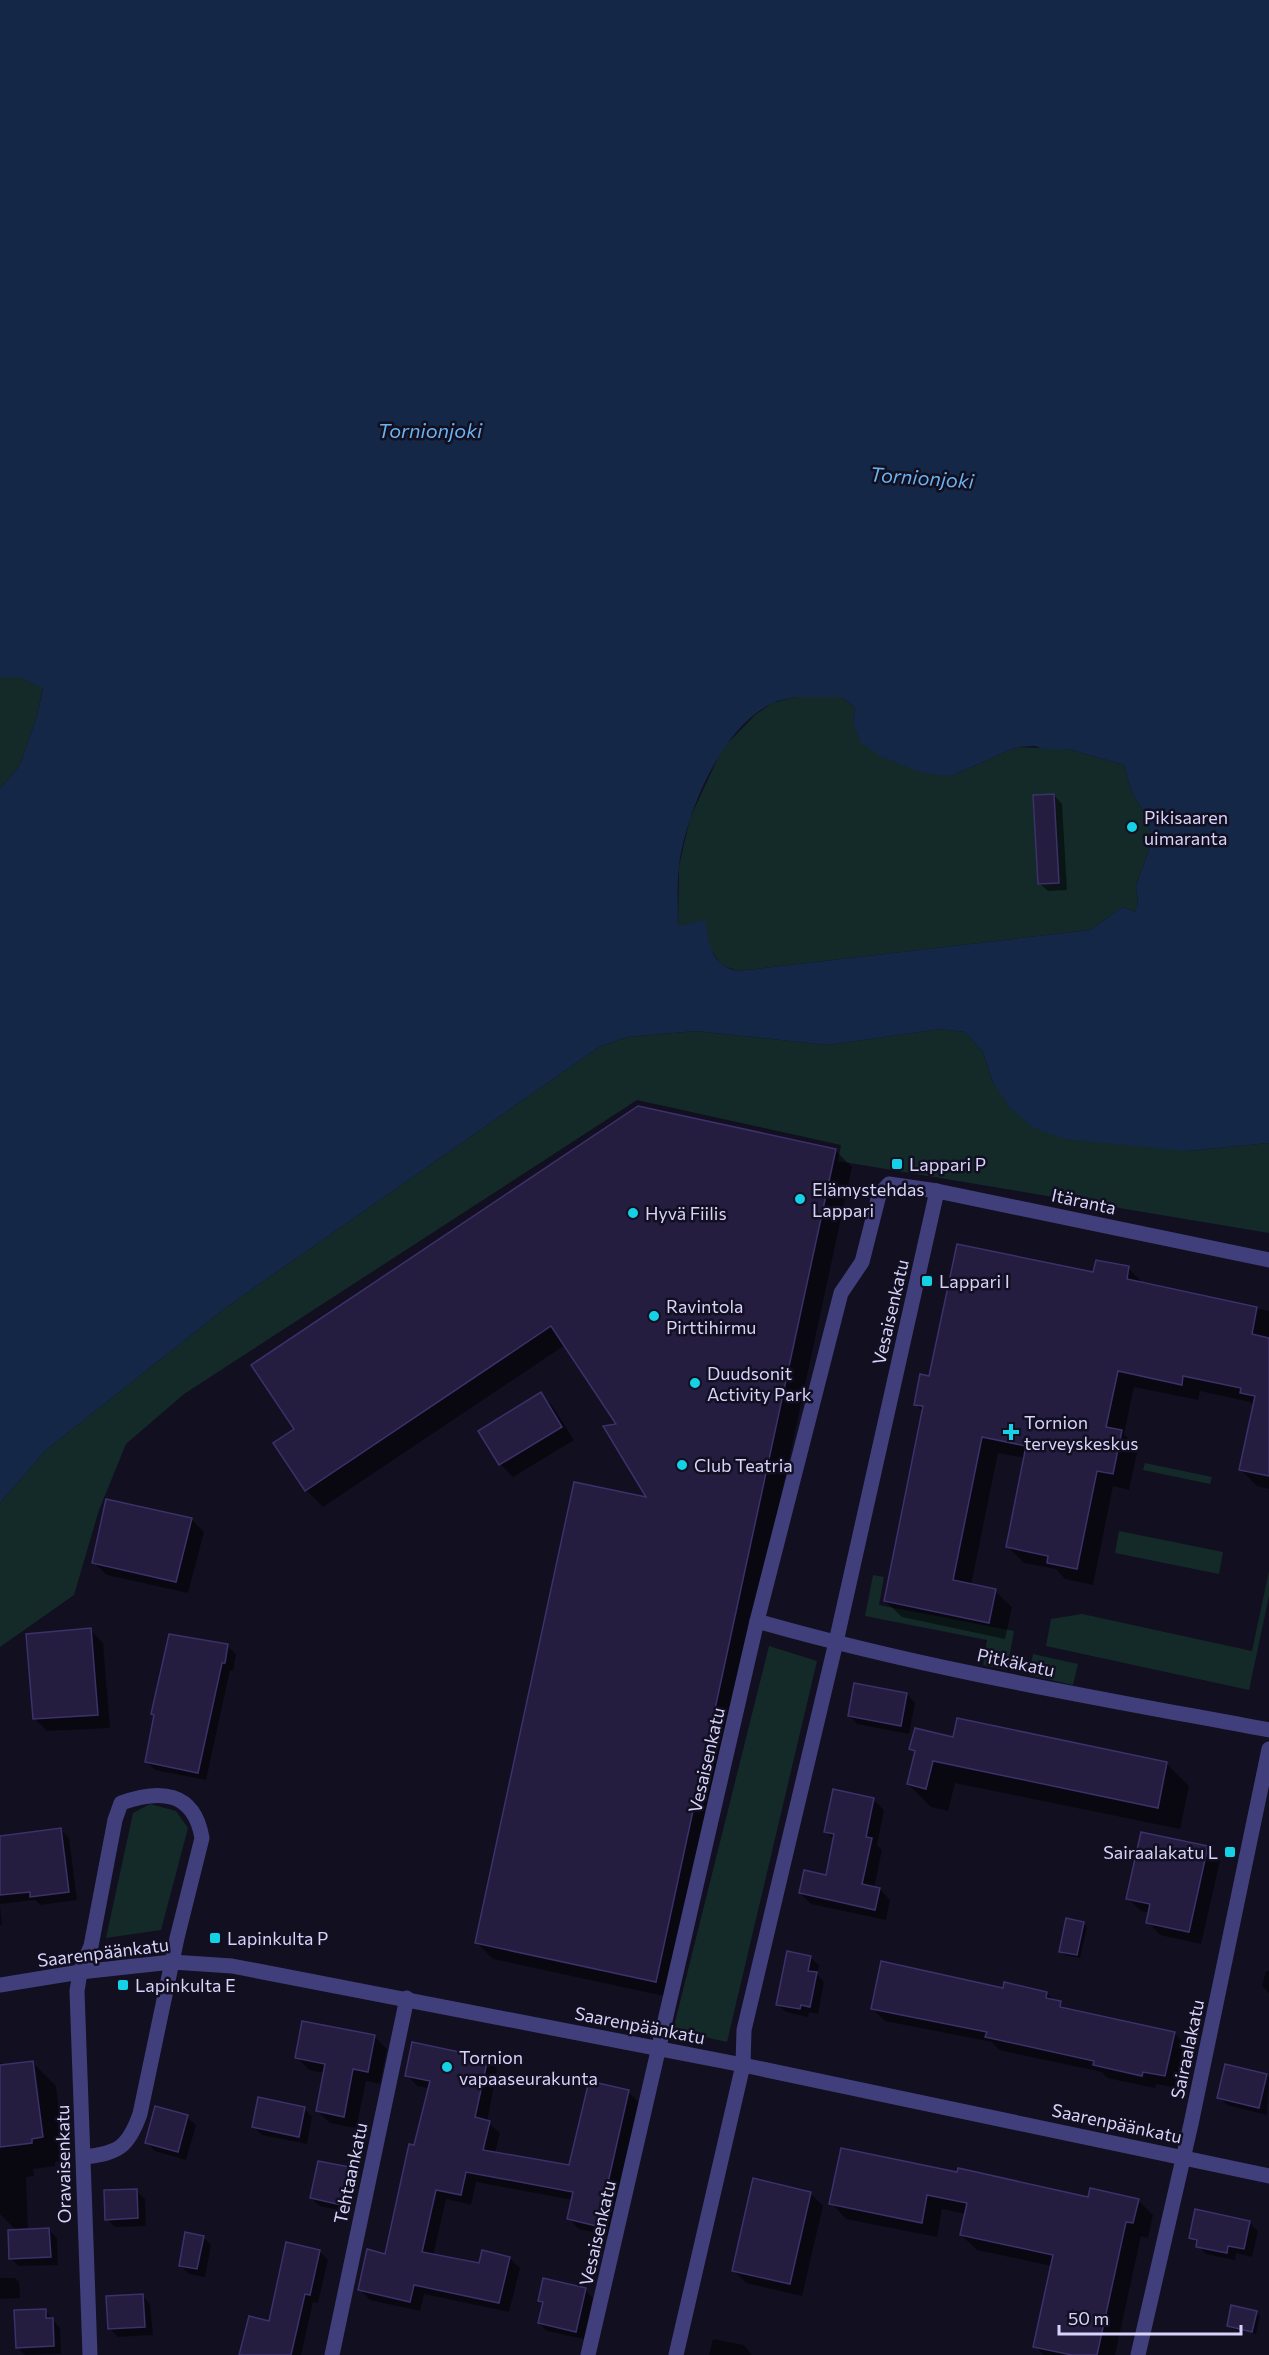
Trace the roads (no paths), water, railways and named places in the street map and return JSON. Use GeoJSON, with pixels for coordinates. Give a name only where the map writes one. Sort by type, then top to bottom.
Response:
{"type":"FeatureCollection","features":[{"type":"Feature","properties":{"kind":"street","name":"Itäranta"},"geometry":{"type":"LineString","coordinates":[[889,1184],[937,1191],[1269,1260]]}},
{"type":"Feature","properties":{"kind":"street","name":"Vesaisenkatu"},"geometry":{"type":"LineString","coordinates":[[588,2355],[757,1621],[841,1293],[862,1262],[879,1195],[889,1184]]}},
{"type":"Feature","properties":{"kind":"street","name":"Vesaisenkatu"},"geometry":{"type":"LineString","coordinates":[[676,2355],[743,2065],[744,2030],[836,1642],[937,1191]]}},
{"type":"Feature","properties":{"kind":"street","name":"Pitkäkatu"},"geometry":{"type":"LineString","coordinates":[[757,1621],[836,1642],[1015,1682],[1269,1730]]}},
{"type":"Feature","properties":{"kind":"street","name":"Sairaalakatu"},"geometry":{"type":"LineString","coordinates":[[1138,2355],[1183,2157],[1269,1749]]}},
{"type":"Feature","properties":{"kind":"street","name":"Oravaisenkatu"},"geometry":{"type":"LineString","coordinates":[[90,2355],[77,1991],[80,1972],[91,1946],[121,1803],[141,1796],[167,1795],[188,1804],[200,1826],[202,1838],[172,1962]]}},
{"type":"Feature","properties":{"kind":"street","name":"Saarenpäänkatu"},"geometry":{"type":"LineString","coordinates":[[0,1985],[80,1972],[172,1962],[232,1966],[407,1998],[743,2065],[1269,2175]]}},
{"type":"Feature","properties":{"kind":"street"},"geometry":{"type":"LineString","coordinates":[[84,2157],[117,2151],[134,2130],[140,2114],[172,1962]]}},
{"type":"Feature","properties":{"kind":"street","name":"Tehtaankatu"},"geometry":{"type":"LineString","coordinates":[[332,2355],[407,1998]]}},
{"type":"Feature","properties":{"kind":"water","name":"Tornionjoki"},"geometry":{"type":"Polygon","coordinates":[[[0,0],[1269,0],[1269,1143],[1187,1151],[1064,1139],[1032,1127],[1010,1108],[993,1083],[983,1052],[965,1032],[940,1029],[828,1045],[696,1031],[627,1037],[599,1047],[228,1306],[46,1450],[0,1503],[0,789],[20,765],[37,716],[43,688],[19,677],[0,677],[0,0]],[[795,697],[775,702],[754,715],[737,731],[722,751],[698,797],[689,822],[679,866],[678,926],[705,920],[712,952],[721,964],[738,971],[1090,930],[1123,907],[1135,912],[1138,902],[1136,886],[1149,850],[1151,835],[1147,819],[1131,790],[1124,765],[1068,749],[1043,749],[1035,746],[1017,747],[951,776],[922,773],[880,756],[861,743],[853,722],[855,708],[842,697],[795,697]]]}},
{"type":"Feature","properties":{"kind":"place","name":"Pikisaaren uimaranta"},"geometry":{"type":"Point","coordinates":[1132,827]}},
{"type":"Feature","properties":{"kind":"place","name":"Lappari P"},"geometry":{"type":"Point","coordinates":[897,1164]}},
{"type":"Feature","properties":{"kind":"place","name":"Elämystehdas Lappari"},"geometry":{"type":"Point","coordinates":[800,1199]}},
{"type":"Feature","properties":{"kind":"place","name":"Hyvä Fiilis"},"geometry":{"type":"Point","coordinates":[633,1213]}},
{"type":"Feature","properties":{"kind":"place","name":"Lappari I"},"geometry":{"type":"Point","coordinates":[927,1281]}},
{"type":"Feature","properties":{"kind":"place","name":"Ravintola Pirttihirmu"},"geometry":{"type":"Point","coordinates":[654,1316]}},
{"type":"Feature","properties":{"kind":"place","name":"Duudsonit Activity Park"},"geometry":{"type":"Point","coordinates":[695,1383]}},
{"type":"Feature","properties":{"kind":"place","name":"Tornion terveyskeskus"},"geometry":{"type":"Point","coordinates":[1011,1432]}},
{"type":"Feature","properties":{"kind":"place","name":"Club Teatria"},"geometry":{"type":"Point","coordinates":[682,1465]}},
{"type":"Feature","properties":{"kind":"place","name":"Sairaalakatu L"},"geometry":{"type":"Point","coordinates":[1230,1852]}},
{"type":"Feature","properties":{"kind":"place","name":"Lapinkulta P"},"geometry":{"type":"Point","coordinates":[215,1938]}},
{"type":"Feature","properties":{"kind":"place","name":"Lapinkulta E"},"geometry":{"type":"Point","coordinates":[123,1985]}},
{"type":"Feature","properties":{"kind":"place","name":"Tornion vapaaseurakunta"},"geometry":{"type":"Point","coordinates":[447,2067]}}]}
